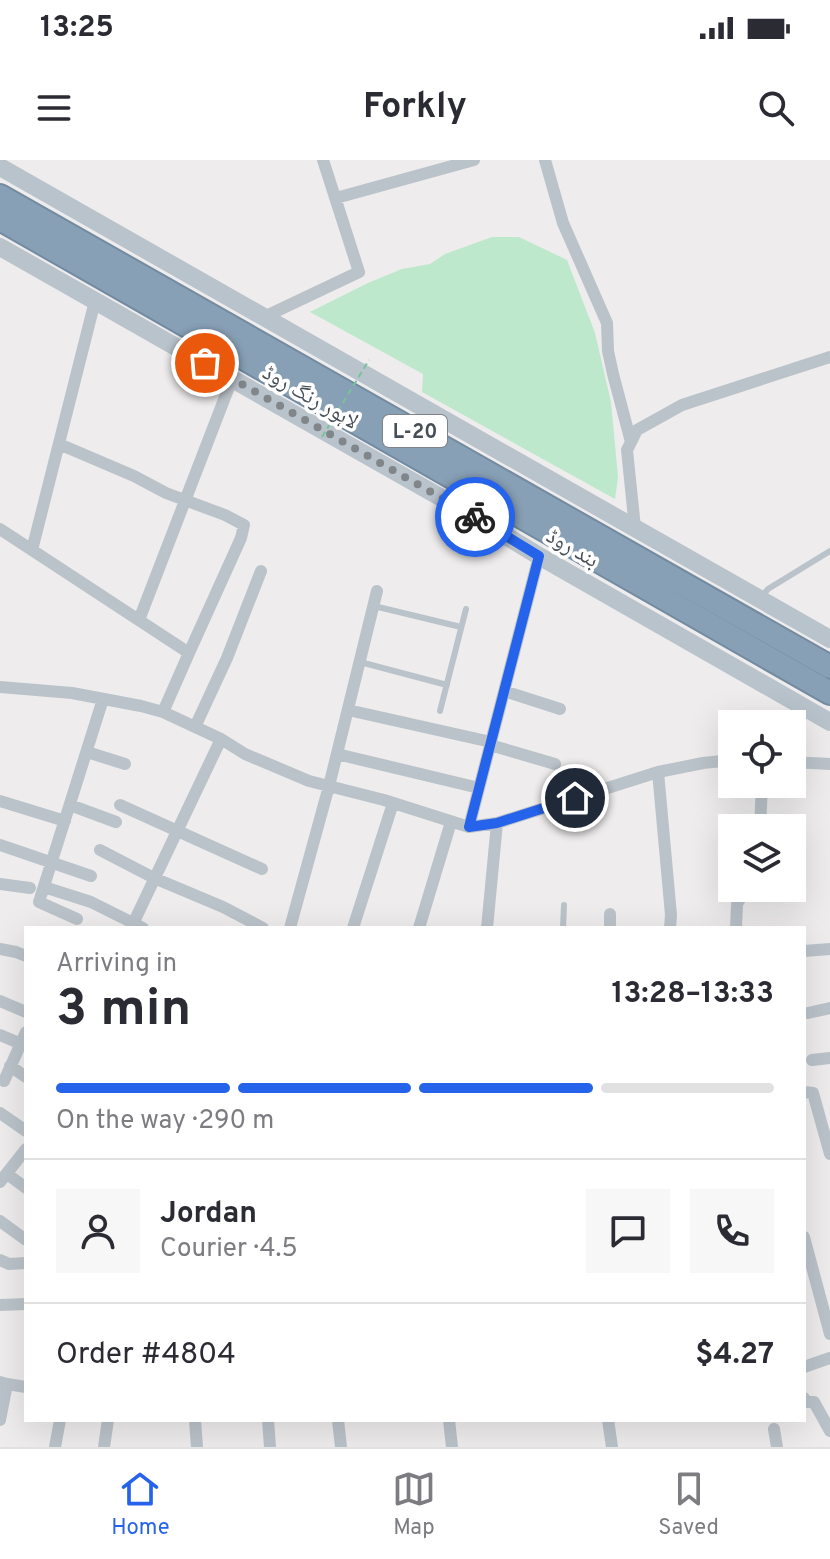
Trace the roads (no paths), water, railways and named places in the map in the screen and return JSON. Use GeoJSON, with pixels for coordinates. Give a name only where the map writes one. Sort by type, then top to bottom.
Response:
{"type":"FeatureCollection","features":[{"type":"Feature","properties":{"kind":"highway","name":"لاہور رنگ روڈ"},"geometry":{"type":"LineString","coordinates":[[0,196],[830,667]]}},
{"type":"Feature","properties":{"kind":"highway","name":"لاہور رنگ روڈ"},"geometry":{"type":"LineString","coordinates":[[0,219],[830,693]]}},
{"type":"Feature","properties":{"kind":"main road"},"geometry":{"type":"LineString","coordinates":[[1,165],[830,639]]}},
{"type":"Feature","properties":{"kind":"main road","name":"بند روڈ"},"geometry":{"type":"LineString","coordinates":[[0,247],[830,722]]}},
{"type":"Feature","properties":{"kind":"street"},"geometry":{"type":"LineString","coordinates":[[264,317],[359,272],[323,160]]}},
{"type":"Feature","properties":{"kind":"street"},"geometry":{"type":"LineString","coordinates":[[336,198],[474,160]]}},
{"type":"Feature","properties":{"kind":"street"},"geometry":{"type":"LineString","coordinates":[[545,160],[563,223],[607,323],[610,363],[631,442]]}},
{"type":"Feature","properties":{"kind":"street"},"geometry":{"type":"LineString","coordinates":[[32,550],[95,301]]}},
{"type":"Feature","properties":{"kind":"street"},"geometry":{"type":"LineString","coordinates":[[635,528],[627,450],[637,430],[682,405],[830,357]]}},
{"type":"Feature","properties":{"kind":"street"},"geometry":{"type":"LineString","coordinates":[[139,620],[232,379]]}},
{"type":"Feature","properties":{"kind":"street"},"geometry":{"type":"LineString","coordinates":[[59,444],[244,525],[241,538],[163,712]]}},
{"type":"Feature","properties":{"kind":"street"},"geometry":{"type":"LineString","coordinates":[[0,529],[189,653]]}},
{"type":"Feature","properties":{"kind":"street"},"geometry":{"type":"LineString","coordinates":[[469,827],[539,556]]}},
{"type":"Feature","properties":{"kind":"street"},"geometry":{"type":"LineString","coordinates":[[195,727],[227,658],[261,571]]}},
{"type":"Feature","properties":{"kind":"street"},"geometry":{"type":"LineString","coordinates":[[291,926],[377,591]]}},
{"type":"Feature","properties":{"kind":"street"},"geometry":{"type":"LineString","coordinates":[[0,688],[72,693],[163,712],[221,739],[245,754],[309,781],[469,827],[497,823],[658,772],[718,761]]}},
{"type":"Feature","properties":{"kind":"street"},"geometry":{"type":"LineString","coordinates":[[504,691],[560,709]]}},
{"type":"Feature","properties":{"kind":"street"},"geometry":{"type":"LineString","coordinates":[[86,900],[75,923],[39,902],[103,699]]}},
{"type":"Feature","properties":{"kind":"street"},"geometry":{"type":"LineString","coordinates":[[348,710],[491,744],[555,764]]}},
{"type":"Feature","properties":{"kind":"street"},"geometry":{"type":"LineString","coordinates":[[44,887],[86,900],[136,926],[154,878],[221,739]]}},
{"type":"Feature","properties":{"kind":"street"},"geometry":{"type":"LineString","coordinates":[[87,752],[125,764]]}},
{"type":"Feature","properties":{"kind":"street"},"geometry":{"type":"LineString","coordinates":[[337,754],[479,788]]}},
{"type":"Feature","properties":{"kind":"street"},"geometry":{"type":"LineString","coordinates":[[806,763],[830,764]]}},
{"type":"Feature","properties":{"kind":"street"},"geometry":{"type":"LineString","coordinates":[[658,772],[670,926]]}},
{"type":"Feature","properties":{"kind":"street"},"geometry":{"type":"LineString","coordinates":[[0,801],[65,821]]}},
{"type":"Feature","properties":{"kind":"street"},"geometry":{"type":"LineString","coordinates":[[354,926],[393,803]]}},
{"type":"Feature","properties":{"kind":"street"},"geometry":{"type":"LineString","coordinates":[[70,805],[116,822]]}},
{"type":"Feature","properties":{"kind":"street"},"geometry":{"type":"LineString","coordinates":[[120,805],[262,869]]}},
{"type":"Feature","properties":{"kind":"street"},"geometry":{"type":"LineString","coordinates":[[420,926],[451,822]]}},
{"type":"Feature","properties":{"kind":"street"},"geometry":{"type":"LineString","coordinates":[[487,926],[497,823]]}},
{"type":"Feature","properties":{"kind":"street"},"geometry":{"type":"LineString","coordinates":[[0,845],[91,876]]}},
{"type":"Feature","properties":{"kind":"street"},"geometry":{"type":"LineString","coordinates":[[100,850],[259,926]]}},
{"type":"Feature","properties":{"kind":"street"},"geometry":{"type":"LineString","coordinates":[[0,884],[30,888]]}},
{"type":"Feature","properties":{"kind":"street"},"geometry":{"type":"LineString","coordinates":[[736,926],[738,902]]}},
{"type":"Feature","properties":{"kind":"street"},"geometry":{"type":"LineString","coordinates":[[610,914],[610,926]]}},
{"type":"Feature","properties":{"kind":"street"},"geometry":{"type":"LineString","coordinates":[[0,949],[24,955]]}},
{"type":"Feature","properties":{"kind":"street"},"geometry":{"type":"LineString","coordinates":[[806,951],[830,949]]}},
{"type":"Feature","properties":{"kind":"street"},"geometry":{"type":"LineString","coordinates":[[0,1001],[24,1011]]}},
{"type":"Feature","properties":{"kind":"street"},"geometry":{"type":"LineString","coordinates":[[808,1013],[830,1008]]}},
{"type":"Feature","properties":{"kind":"street"},"geometry":{"type":"LineString","coordinates":[[0,1035],[24,1041],[4,1081]]}},
{"type":"Feature","properties":{"kind":"street"},"geometry":{"type":"LineString","coordinates":[[812,1060],[830,1058]]}},
{"type":"Feature","properties":{"kind":"street"},"geometry":{"type":"LineString","coordinates":[[10,1066],[24,1076]]}},
{"type":"Feature","properties":{"kind":"street"},"geometry":{"type":"LineString","coordinates":[[806,1092],[813,1093],[830,1154]]}},
{"type":"Feature","properties":{"kind":"street"},"geometry":{"type":"LineString","coordinates":[[0,1113],[24,1130]]}},
{"type":"Feature","properties":{"kind":"street"},"geometry":{"type":"LineString","coordinates":[[24,1152],[3,1178],[24,1187]]}},
{"type":"Feature","properties":{"kind":"street"},"geometry":{"type":"LineString","coordinates":[[0,1221],[24,1239]]}},
{"type":"Feature","properties":{"kind":"street"},"geometry":{"type":"LineString","coordinates":[[806,1243],[825,1295],[830,1334]]}},
{"type":"Feature","properties":{"kind":"street"},"geometry":{"type":"LineString","coordinates":[[0,1260],[9,1264],[24,1263]]}},
{"type":"Feature","properties":{"kind":"street"},"geometry":{"type":"LineString","coordinates":[[0,1305],[24,1304]]}},
{"type":"Feature","properties":{"kind":"street"},"geometry":{"type":"LineString","coordinates":[[806,1366],[830,1358]]}},
{"type":"Feature","properties":{"kind":"street"},"geometry":{"type":"LineString","coordinates":[[0,1420],[3,1383],[24,1387]]}},
{"type":"Feature","properties":{"kind":"street"},"geometry":{"type":"LineString","coordinates":[[806,1402],[814,1402],[829,1427]]}},
{"type":"Feature","properties":{"kind":"street"},"geometry":{"type":"LineString","coordinates":[[55,1447],[60,1422]]}},
{"type":"Feature","properties":{"kind":"street"},"geometry":{"type":"LineString","coordinates":[[104,1447],[108,1422]]}},
{"type":"Feature","properties":{"kind":"street"},"geometry":{"type":"LineString","coordinates":[[195,1422],[197,1447]]}},
{"type":"Feature","properties":{"kind":"street"},"geometry":{"type":"LineString","coordinates":[[268,1422],[270,1447]]}},
{"type":"Feature","properties":{"kind":"street"},"geometry":{"type":"LineString","coordinates":[[338,1422],[341,1447]]}},
{"type":"Feature","properties":{"kind":"street"},"geometry":{"type":"LineString","coordinates":[[449,1422],[452,1447]]}},
{"type":"Feature","properties":{"kind":"street"},"geometry":{"type":"LineString","coordinates":[[608,1422],[612,1447]]}},
{"type":"Feature","properties":{"kind":"street"},"geometry":{"type":"LineString","coordinates":[[774,1429],[777,1447]]}},
{"type":"Feature","properties":{"kind":"lane"},"geometry":{"type":"LineString","coordinates":[[760,599],[768,589],[830,551]]}},
{"type":"Feature","properties":{"kind":"lane"},"geometry":{"type":"LineString","coordinates":[[374,606],[461,627]]}},
{"type":"Feature","properties":{"kind":"lane"},"geometry":{"type":"LineString","coordinates":[[440,711],[466,609]]}},
{"type":"Feature","properties":{"kind":"lane"},"geometry":{"type":"LineString","coordinates":[[360,662],[447,685]]}},
{"type":"Feature","properties":{"kind":"lane"},"geometry":{"type":"LineString","coordinates":[[563,926],[564,905]]}}]}
